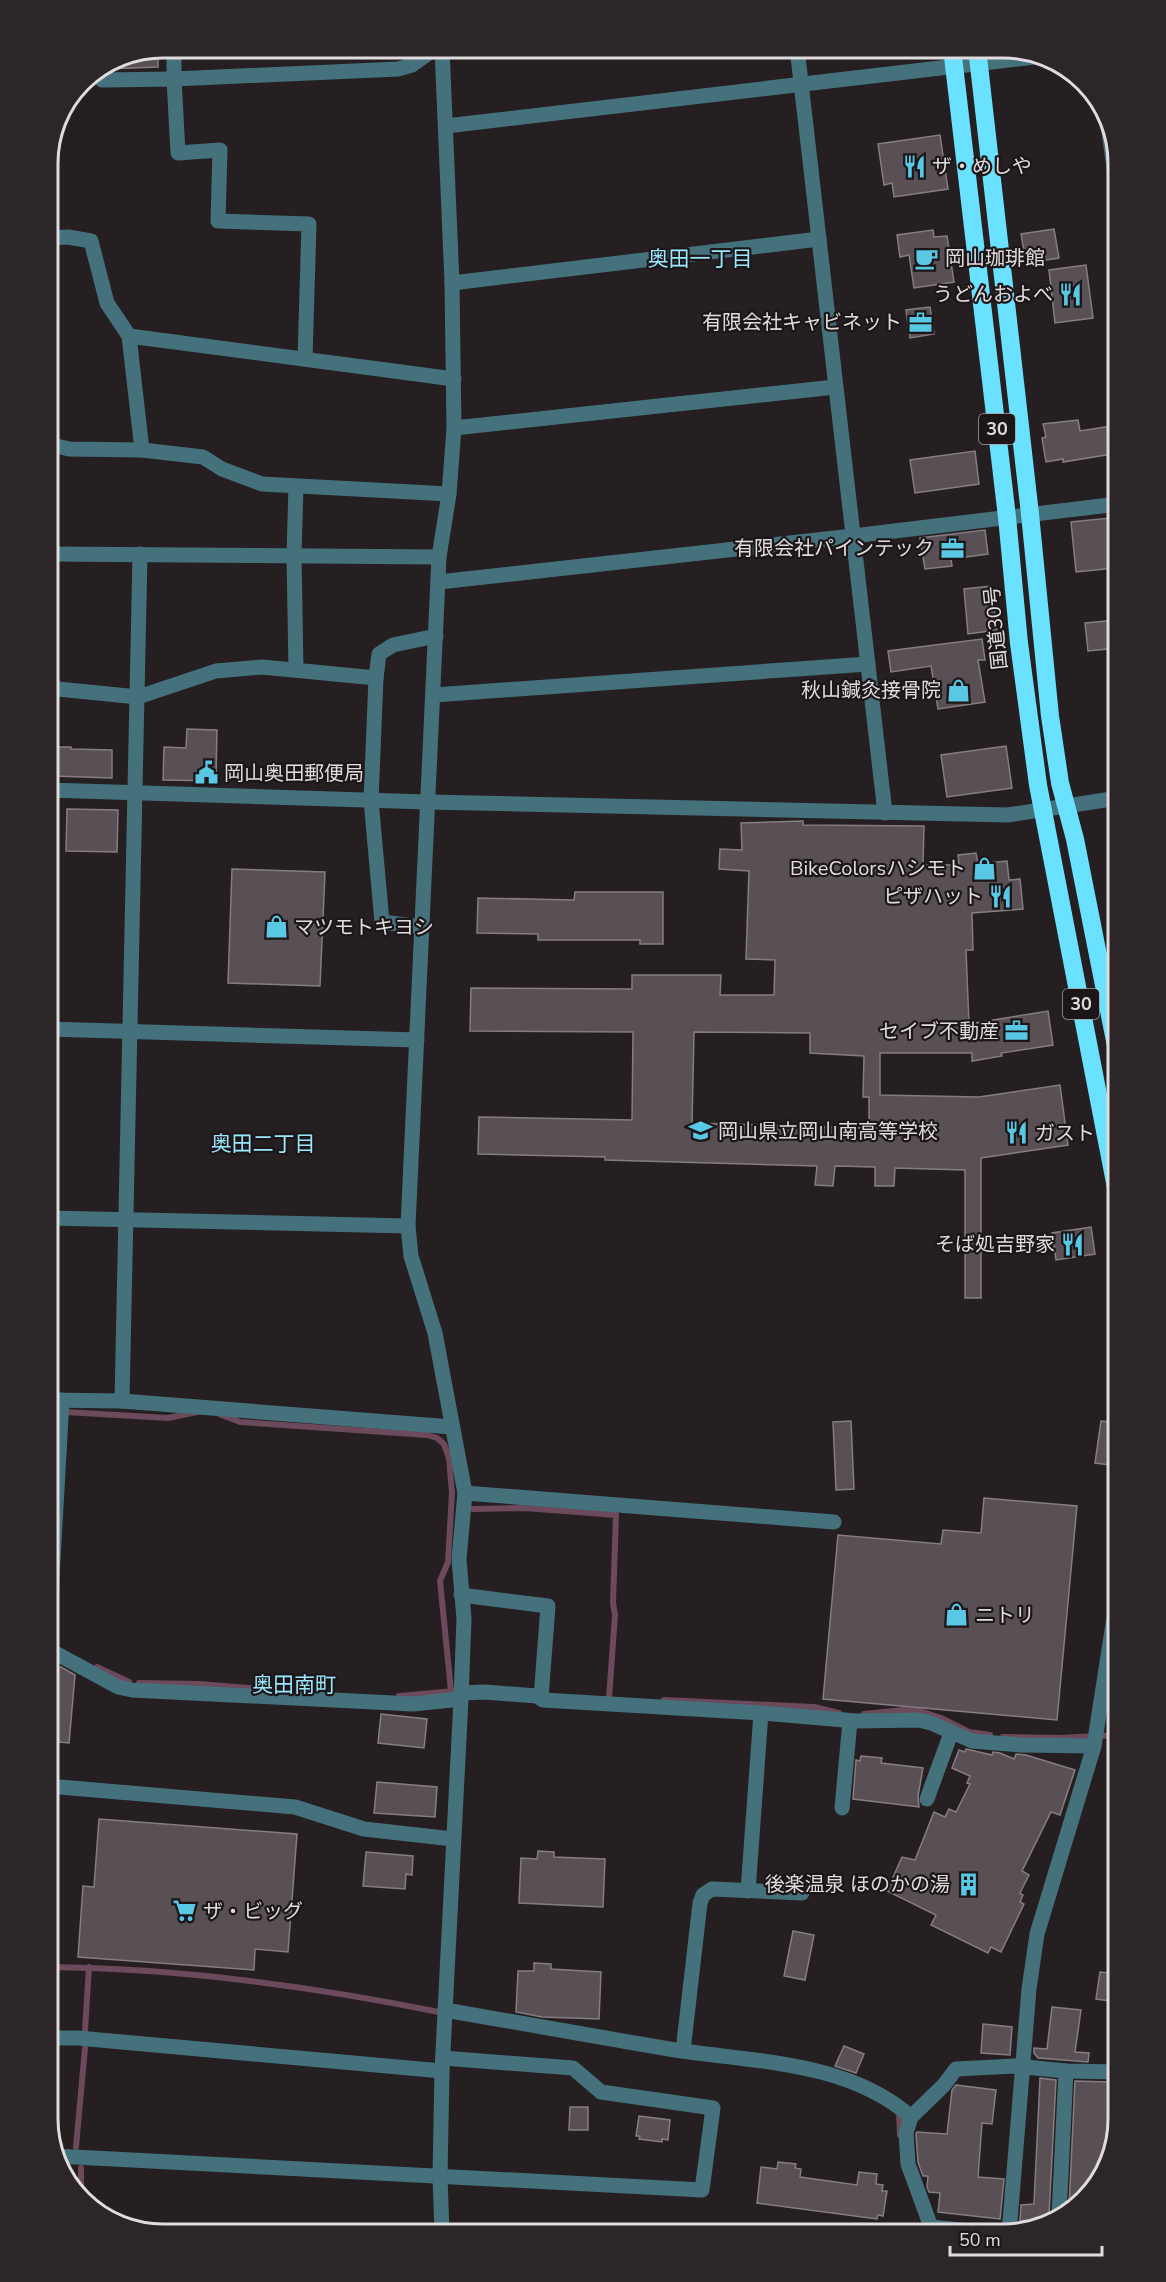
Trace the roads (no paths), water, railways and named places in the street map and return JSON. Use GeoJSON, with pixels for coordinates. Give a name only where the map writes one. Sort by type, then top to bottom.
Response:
{"type":"FeatureCollection","features":[{"type":"Feature","properties":{"kind":"highway","name":"国道30号"},"geometry":{"type":"LineString","coordinates":[[953,59],[1007,517],[1019,643],[1043,810],[1108,1146]]}},
{"type":"Feature","properties":{"kind":"highway","name":"30"},"geometry":{"type":"LineString","coordinates":[[978,59],[1030,514],[1050,716],[1060,783],[1075,839],[1108,1006]]}},
{"type":"Feature","properties":{"kind":"street"},"geometry":{"type":"LineString","coordinates":[[174,58],[178,153],[220,150],[218,221],[309,224],[305,359]]}},
{"type":"Feature","properties":{"kind":"street"},"geometry":{"type":"LineString","coordinates":[[101,79],[174,79],[398,69],[412,65],[421,58]]}},
{"type":"Feature","properties":{"kind":"street"},"geometry":{"type":"LineString","coordinates":[[442,2223],[440,2176],[445,2010],[464,1619],[459,1559],[465,1493],[435,1333],[411,1256],[408,1226],[439,557],[449,494],[454,428],[452,283],[443,58]]}},
{"type":"Feature","properties":{"kind":"street"},"geometry":{"type":"LineString","coordinates":[[798,59],[885,813]]}},
{"type":"Feature","properties":{"kind":"street"},"geometry":{"type":"LineString","coordinates":[[446,126],[954,67],[972,59]]}},
{"type":"Feature","properties":{"kind":"street"},"geometry":{"type":"LineString","coordinates":[[59,237],[91,241],[107,303],[129,336],[142,450]]}},
{"type":"Feature","properties":{"kind":"street"},"geometry":{"type":"LineString","coordinates":[[452,283],[819,239]]}},
{"type":"Feature","properties":{"kind":"street"},"geometry":{"type":"LineString","coordinates":[[129,336],[454,379]]}},
{"type":"Feature","properties":{"kind":"street"},"geometry":{"type":"LineString","coordinates":[[454,428],[835,387]]}},
{"type":"Feature","properties":{"kind":"street"},"geometry":{"type":"LineString","coordinates":[[59,447],[69,449],[142,450],[203,457],[222,469],[262,484],[449,494]]}},
{"type":"Feature","properties":{"kind":"street"},"geometry":{"type":"LineString","coordinates":[[296,486],[294,555],[296,670]]}},
{"type":"Feature","properties":{"kind":"street"},"geometry":{"type":"LineString","coordinates":[[439,582],[1108,505]]}},
{"type":"Feature","properties":{"kind":"street"},"geometry":{"type":"LineString","coordinates":[[59,554],[439,557]]}},
{"type":"Feature","properties":{"kind":"street"},"geometry":{"type":"LineString","coordinates":[[122,1401],[140,554]]}},
{"type":"Feature","properties":{"kind":"street"},"geometry":{"type":"LineString","coordinates":[[422,927],[382,922],[371,800],[376,678],[379,654],[393,645],[436,636]]}},
{"type":"Feature","properties":{"kind":"street"},"geometry":{"type":"LineString","coordinates":[[434,695],[868,664]]}},
{"type":"Feature","properties":{"kind":"street"},"geometry":{"type":"LineString","coordinates":[[59,689],[138,697],[216,671],[262,667],[376,678]]}},
{"type":"Feature","properties":{"kind":"street"},"geometry":{"type":"LineString","coordinates":[[59,790],[426,802],[1008,815],[1108,800]]}},
{"type":"Feature","properties":{"kind":"street"},"geometry":{"type":"LineString","coordinates":[[59,1029],[417,1040]]}},
{"type":"Feature","properties":{"kind":"street"},"geometry":{"type":"LineString","coordinates":[[58,1218],[408,1226]]}},
{"type":"Feature","properties":{"kind":"street"},"geometry":{"type":"LineString","coordinates":[[58,1406],[122,1401],[452,1427]]}},
{"type":"Feature","properties":{"kind":"street"},"geometry":{"type":"LineString","coordinates":[[465,1493],[834,1522]]}},
{"type":"Feature","properties":{"kind":"street"},"geometry":{"type":"LineString","coordinates":[[461,1595],[548,1606],[541,1698]]}},
{"type":"Feature","properties":{"kind":"street"},"geometry":{"type":"LineString","coordinates":[[58,1655],[118,1687],[132,1690],[413,1704],[485,1692],[537,1696],[543,1700],[761,1713],[850,1721],[919,1720],[972,1741],[994,1744],[1095,1739]]}},
{"type":"Feature","properties":{"kind":"street"},"geometry":{"type":"LineString","coordinates":[[1010,2223],[1029,1989],[1037,1934],[1095,1739],[1108,1656]]}},
{"type":"Feature","properties":{"kind":"street"},"geometry":{"type":"LineString","coordinates":[[748,1891],[761,1713]]}},
{"type":"Feature","properties":{"kind":"street"},"geometry":{"type":"LineString","coordinates":[[843,1808],[850,1721]]}},
{"type":"Feature","properties":{"kind":"street"},"geometry":{"type":"LineString","coordinates":[[927,1800],[951,1733]]}},
{"type":"Feature","properties":{"kind":"street"},"geometry":{"type":"LineString","coordinates":[[58,1787],[295,1807],[364,1829],[453,1839]]}},
{"type":"Feature","properties":{"kind":"street"},"geometry":{"type":"LineString","coordinates":[[683,2051],[700,1903],[703,1895],[712,1889],[802,1893]]}},
{"type":"Feature","properties":{"kind":"street"},"geometry":{"type":"LineString","coordinates":[[445,2010],[683,2051],[803,2068],[871,2089],[911,2116]]}},
{"type":"Feature","properties":{"kind":"street"},"geometry":{"type":"LineString","coordinates":[[58,2038],[443,2065],[573,2068],[602,2092],[713,2108],[702,2190],[65,2156]]}},
{"type":"Feature","properties":{"kind":"street"},"geometry":{"type":"LineString","coordinates":[[930,2224],[908,2164],[906,2133],[911,2116],[944,2085],[956,2069],[1023,2067],[1108,2072]]}},
{"type":"Feature","properties":{"kind":"street"},"geometry":{"type":"LineString","coordinates":[[1059,2206],[1066,2071]]}},
{"type":"Feature","properties":{"kind":"waterway"},"geometry":{"type":"LineString","coordinates":[[58,1412],[168,1418],[197,1412]]}},
{"type":"Feature","properties":{"kind":"waterway"},"geometry":{"type":"LineString","coordinates":[[219,1414],[240,1422],[427,1435],[437,1438],[444,1444],[449,1458],[452,1493],[448,1562],[440,1581],[451,1691]]}},
{"type":"Feature","properties":{"kind":"waterway"},"geometry":{"type":"LineString","coordinates":[[473,1509],[525,1508],[616,1515],[613,1603],[615,1615],[609,1698]]}},
{"type":"Feature","properties":{"kind":"waterway"},"geometry":{"type":"LineString","coordinates":[[97,1667],[129,1682]]}},
{"type":"Feature","properties":{"kind":"waterway"},"geometry":{"type":"LineString","coordinates":[[139,1683],[199,1684],[263,1689]]}},
{"type":"Feature","properties":{"kind":"waterway"},"geometry":{"type":"LineString","coordinates":[[399,1696],[455,1691]]}},
{"type":"Feature","properties":{"kind":"waterway"},"geometry":{"type":"LineString","coordinates":[[664,1700],[814,1707],[839,1713]]}},
{"type":"Feature","properties":{"kind":"waterway"},"geometry":{"type":"LineString","coordinates":[[864,1714],[903,1710],[920,1711],[941,1718],[969,1732],[990,1735]]}},
{"type":"Feature","properties":{"kind":"waterway"},"geometry":{"type":"LineString","coordinates":[[1003,1737],[1060,1738],[1108,1736]]}},
{"type":"Feature","properties":{"kind":"waterway"},"geometry":{"type":"LineString","coordinates":[[58,1967],[147,1971],[245,1980],[342,1994],[439,2012]]}},
{"type":"Feature","properties":{"kind":"waterway"},"geometry":{"type":"LineString","coordinates":[[85,2031],[89,1967]]}},
{"type":"Feature","properties":{"kind":"waterway"},"geometry":{"type":"LineString","coordinates":[[76,2147],[85,2048]]}},
{"type":"Feature","properties":{"kind":"waterway"},"geometry":{"type":"LineString","coordinates":[[899,2112],[900,2135]]}},
{"type":"Feature","properties":{"kind":"waterway"},"geometry":{"type":"LineString","coordinates":[[81,2168],[81,2183]]}},
{"type":"Feature","properties":{"kind":"place","name":"ザ・めしや"},"geometry":{"type":"Point","coordinates":[914,166]}},
{"type":"Feature","properties":{"kind":"place","name":"岡山珈琲館"},"geometry":{"type":"Point","coordinates":[927,258]}},
{"type":"Feature","properties":{"kind":"place","name":"うどんおよべ"},"geometry":{"type":"Point","coordinates":[1071,294]}},
{"type":"Feature","properties":{"kind":"place","name":"有限会社キャビネット"},"geometry":{"type":"Point","coordinates":[920,322]}},
{"type":"Feature","properties":{"kind":"place","name":"有限会社パインテック"},"geometry":{"type":"Point","coordinates":[952,548]}},
{"type":"Feature","properties":{"kind":"place","name":"秋山鍼灸接骨院"},"geometry":{"type":"Point","coordinates":[959,690]}},
{"type":"Feature","properties":{"kind":"place","name":"岡山奥田郵便局"},"geometry":{"type":"Point","coordinates":[206,773]}},
{"type":"Feature","properties":{"kind":"place","name":"BikeColorsハシモト"},"geometry":{"type":"Point","coordinates":[984,868]}},
{"type":"Feature","properties":{"kind":"place","name":"ピザハット"},"geometry":{"type":"Point","coordinates":[1001,896]}},
{"type":"Feature","properties":{"kind":"place","name":"マツモトキヨシ"},"geometry":{"type":"Point","coordinates":[276,927]}},
{"type":"Feature","properties":{"kind":"place","name":"セイブ不動産"},"geometry":{"type":"Point","coordinates":[1017,1031]}},
{"type":"Feature","properties":{"kind":"place","name":"岡山県立岡山南高等学校"},"geometry":{"type":"Point","coordinates":[700,1131]}},
{"type":"Feature","properties":{"kind":"place","name":"ガスト"},"geometry":{"type":"Point","coordinates":[1017,1133]}},
{"type":"Feature","properties":{"kind":"place","name":"そば処吉野家"},"geometry":{"type":"Point","coordinates":[1073,1244]}},
{"type":"Feature","properties":{"kind":"place","name":"ニトリ"},"geometry":{"type":"Point","coordinates":[957,1615]}},
{"type":"Feature","properties":{"kind":"place","name":"後楽温泉 ほのかの湯"},"geometry":{"type":"Point","coordinates":[968,1884]}},
{"type":"Feature","properties":{"kind":"place","name":"ザ・ビッグ"},"geometry":{"type":"Point","coordinates":[185,1911]}},
{"type":"Feature","properties":{"kind":"district","name":"奥田一丁目"},"geometry":{"type":"Point","coordinates":[700,259]}},
{"type":"Feature","properties":{"kind":"district","name":"奥田二丁目"},"geometry":{"type":"Point","coordinates":[263,1144]}},
{"type":"Feature","properties":{"kind":"district","name":"奥田南町"},"geometry":{"type":"Point","coordinates":[294,1685]}}]}
